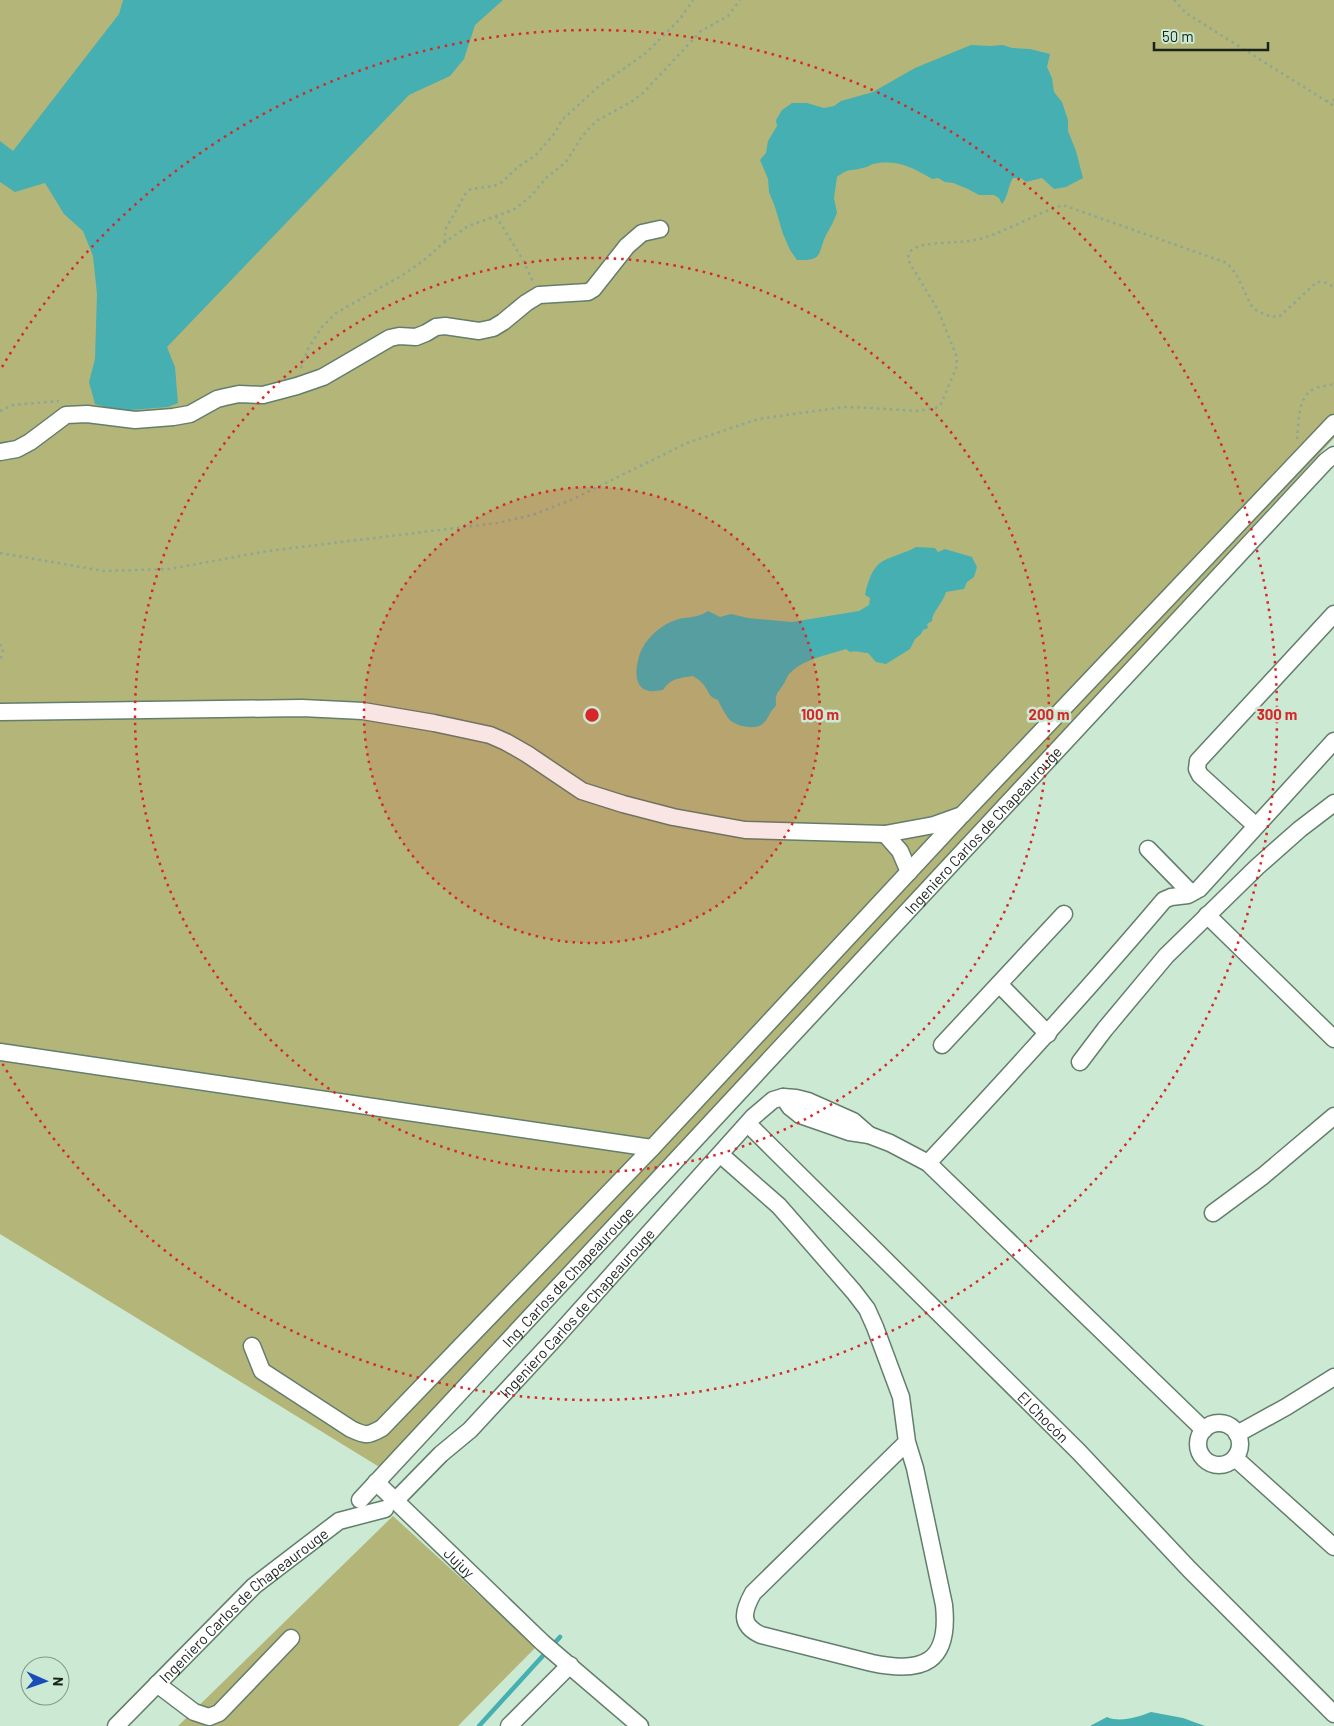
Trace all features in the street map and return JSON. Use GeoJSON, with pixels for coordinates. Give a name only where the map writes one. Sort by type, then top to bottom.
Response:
{"type":"FeatureCollection","features":[{"type":"Feature","properties":{"kind":"street"},"geometry":{"type":"LineString","coordinates":[[0,452],[17,449],[30,442],[66,415],[87,414],[135,420],[190,414],[217,399],[239,394],[263,395],[323,377],[390,338],[399,336],[416,337],[436,327],[445,326],[479,331],[492,328],[539,295],[580,294],[594,289],[627,246],[642,232],[660,229]]}},
{"type":"Feature","properties":{"kind":"street"},"geometry":{"type":"LineString","coordinates":[[252,1346],[262,1370],[351,1429],[362,1434],[370,1434],[382,1428],[652,1148],[962,815],[1334,422]]}},
{"type":"Feature","properties":{"kind":"street","name":"Ingeniero Carlos de Chapeaurouge"},"geometry":{"type":"LineString","coordinates":[[776,1053],[1326,461],[1334,455]]}},
{"type":"Feature","properties":{"kind":"street"},"geometry":{"type":"LineString","coordinates":[[1256,826],[1200,775],[1197,769],[1198,761],[1334,614]]}},
{"type":"Feature","properties":{"kind":"street"},"geometry":{"type":"LineString","coordinates":[[0,712],[302,708],[363,711],[490,735],[527,754],[582,791],[673,817],[745,830],[886,834],[934,825],[962,815]]}},
{"type":"Feature","properties":{"kind":"street"},"geometry":{"type":"LineString","coordinates":[[1204,1430],[928,1163],[1048,1034],[1164,900],[1171,897],[1188,895],[1199,889],[1334,741]]}},
{"type":"Feature","properties":{"kind":"street"},"geometry":{"type":"LineString","coordinates":[[1080,1062],[1166,956],[1207,915],[1300,829],[1334,803]]}},
{"type":"Feature","properties":{"kind":"street"},"geometry":{"type":"LineString","coordinates":[[886,834],[900,851],[909,872]]}},
{"type":"Feature","properties":{"kind":"street"},"geometry":{"type":"LineString","coordinates":[[1148,849],[1191,893]]}},
{"type":"Feature","properties":{"kind":"street"},"geometry":{"type":"LineString","coordinates":[[942,1046],[1064,914]]}},
{"type":"Feature","properties":{"kind":"street"},"geometry":{"type":"LineString","coordinates":[[1207,915],[1334,1039]]}},
{"type":"Feature","properties":{"kind":"street"},"geometry":{"type":"LineString","coordinates":[[999,984],[1048,1034]]}},
{"type":"Feature","properties":{"kind":"street"},"geometry":{"type":"LineString","coordinates":[[0,1052],[652,1148]]}},
{"type":"Feature","properties":{"kind":"street","name":"Ing. Carlos de Chapeaurouge"},"geometry":{"type":"LineString","coordinates":[[360,1500],[776,1053]]}},
{"type":"Feature","properties":{"kind":"street","name":"Ingeniero Carlos de Chapeaurouge"},"geometry":{"type":"LineString","coordinates":[[116,1726],[254,1586],[338,1521],[395,1507],[441,1454],[470,1430],[751,1120],[773,1100],[783,1097],[808,1101],[853,1121],[869,1134],[928,1163]]}},
{"type":"Feature","properties":{"kind":"street"},"geometry":{"type":"LineString","coordinates":[[1213,1213],[1263,1176],[1334,1116]]}},
{"type":"Feature","properties":{"kind":"street","name":"El Chocón"},"geometry":{"type":"LineString","coordinates":[[751,1120],[1079,1452],[1189,1569],[1334,1714]]}},
{"type":"Feature","properties":{"kind":"street"},"geometry":{"type":"LineString","coordinates":[[721,1154],[780,1206],[867,1309],[901,1397],[907,1442],[915,1468],[946,1622],[944,1637],[939,1650],[920,1665],[909,1668],[888,1666],[761,1635],[748,1626],[744,1618],[746,1605],[753,1593],[907,1442]]}},
{"type":"Feature","properties":{"kind":"street"},"geometry":{"type":"LineString","coordinates":[[1237,1434],[1286,1407],[1334,1377]]}},
{"type":"Feature","properties":{"kind":"street"},"geometry":{"type":"LineString","coordinates":[[1219,1423],[1232,1428],[1237,1434],[1240,1446],[1235,1458],[1229,1463],[1222,1465],[1209,1462],[1204,1458],[1199,1446],[1199,1439],[1204,1430],[1213,1424],[1219,1423]]}},
{"type":"Feature","properties":{"kind":"street"},"geometry":{"type":"LineString","coordinates":[[1235,1458],[1334,1547]]}},
{"type":"Feature","properties":{"kind":"street","name":"Jujuy"},"geometry":{"type":"LineString","coordinates":[[376,1482],[395,1507],[556,1655],[570,1665]]}},
{"type":"Feature","properties":{"kind":"street"},"geometry":{"type":"LineString","coordinates":[[157,1684],[194,1712],[209,1717],[219,1713],[291,1638]]}},
{"type":"Feature","properties":{"kind":"street"},"geometry":{"type":"LineString","coordinates":[[509,1726],[570,1665],[640,1726]]}},
{"type":"Feature","properties":{"kind":"path"},"geometry":{"type":"LineString","coordinates":[[444,242],[445,230],[466,193],[471,189],[494,186],[502,182],[519,166],[535,156],[554,134],[562,120],[598,86],[654,46],[680,19],[693,0]]}},
{"type":"Feature","properties":{"kind":"path"},"geometry":{"type":"LineString","coordinates":[[297,386],[300,368],[308,349],[321,328],[336,313],[401,276],[423,261],[444,242],[468,226],[513,210],[525,201],[546,178],[566,162],[591,126],[643,93],[701,31],[728,16],[740,0]]}},
{"type":"Feature","properties":{"kind":"path"},"geometry":{"type":"LineString","coordinates":[[1174,0],[1186,13],[1334,106]]}},
{"type":"Feature","properties":{"kind":"path"},"geometry":{"type":"LineString","coordinates":[[1326,101],[1334,100]]}},
{"type":"Feature","properties":{"kind":"path"},"geometry":{"type":"LineString","coordinates":[[0,553],[104,571],[169,569],[268,551],[497,523],[532,515],[571,500],[687,443],[758,419],[844,408],[916,411],[936,408],[941,404],[957,366],[956,355],[938,310],[908,260],[908,254],[913,248],[922,245],[972,241],[992,235],[1063,205],[1227,263],[1236,274],[1251,305],[1257,311],[1269,316],[1279,317],[1317,282],[1324,282],[1334,287]]}},
{"type":"Feature","properties":{"kind":"path"},"geometry":{"type":"LineString","coordinates":[[496,216],[523,260],[539,295]]}},
{"type":"Feature","properties":{"kind":"path"},"geometry":{"type":"LineString","coordinates":[[1294,446],[1297,440],[1301,406],[1306,396],[1314,389],[1334,384]]}},
{"type":"Feature","properties":{"kind":"path"},"geometry":{"type":"LineString","coordinates":[[0,411],[13,405],[44,403],[55,400],[65,402]]}},
{"type":"Feature","properties":{"kind":"path"},"geometry":{"type":"LineString","coordinates":[[0,644],[3,650],[0,661]]}},
{"type":"Feature","properties":{"kind":"green space"},"geometry":{"type":"Polygon","coordinates":[[[0,0],[1334,0],[1334,438],[381,1468],[0,1234],[0,0]]]}},
{"type":"Feature","properties":{"kind":"green space"},"geometry":{"type":"Polygon","coordinates":[[[393,1516],[536,1647],[458,1726],[178,1726],[393,1516]]]}},
{"type":"Feature","properties":{"kind":"water"},"geometry":{"type":"Polygon","coordinates":[[[123,0],[503,0],[475,25],[464,59],[450,76],[409,95],[167,347],[175,367],[178,403],[168,407],[119,411],[95,404],[89,382],[95,359],[97,294],[93,256],[83,231],[64,214],[45,183],[15,192],[0,182],[0,141],[13,151],[119,14],[123,0]]]}},
{"type":"Feature","properties":{"kind":"water"},"geometry":{"type":"Polygon","coordinates":[[[971,45],[1003,45],[1050,54],[1047,67],[1052,78],[1054,92],[1062,102],[1068,120],[1068,131],[1076,151],[1083,178],[1066,187],[1054,189],[1042,178],[1026,182],[1021,178],[1013,178],[1002,204],[999,198],[994,195],[979,195],[953,183],[945,182],[938,178],[932,179],[897,163],[873,164],[865,168],[847,171],[837,177],[834,198],[837,213],[818,255],[812,259],[797,260],[783,234],[769,192],[768,179],[760,160],[766,153],[768,141],[777,126],[776,120],[782,110],[792,103],[807,103],[824,108],[834,106],[841,101],[873,92],[915,68],[971,45]]]}},
{"type":"Feature","properties":{"kind":"water"},"geometry":{"type":"Polygon","coordinates":[[[916,547],[935,548],[938,552],[945,549],[972,557],[977,567],[974,577],[967,582],[964,589],[946,592],[932,621],[927,624],[928,628],[923,630],[915,639],[910,649],[886,664],[876,662],[868,653],[850,652],[846,649],[802,664],[789,674],[777,694],[776,706],[764,723],[753,727],[739,725],[731,721],[718,700],[710,695],[702,683],[693,676],[673,681],[663,690],[649,691],[643,689],[639,684],[637,667],[643,647],[658,629],[672,621],[698,616],[708,611],[720,617],[731,614],[748,618],[792,622],[859,611],[869,605],[870,598],[865,595],[870,578],[877,566],[916,547]]]}},
{"type":"Feature","properties":{"kind":"water"},"geometry":{"type":"Polygon","coordinates":[[[1151,1712],[1183,1718],[1205,1726],[1090,1726],[1107,1717],[1123,1719],[1151,1712]]]}},
{"type":"Feature","properties":{"kind":"waterway"},"geometry":{"type":"LineString","coordinates":[[479,1726],[560,1637]]}}]}
